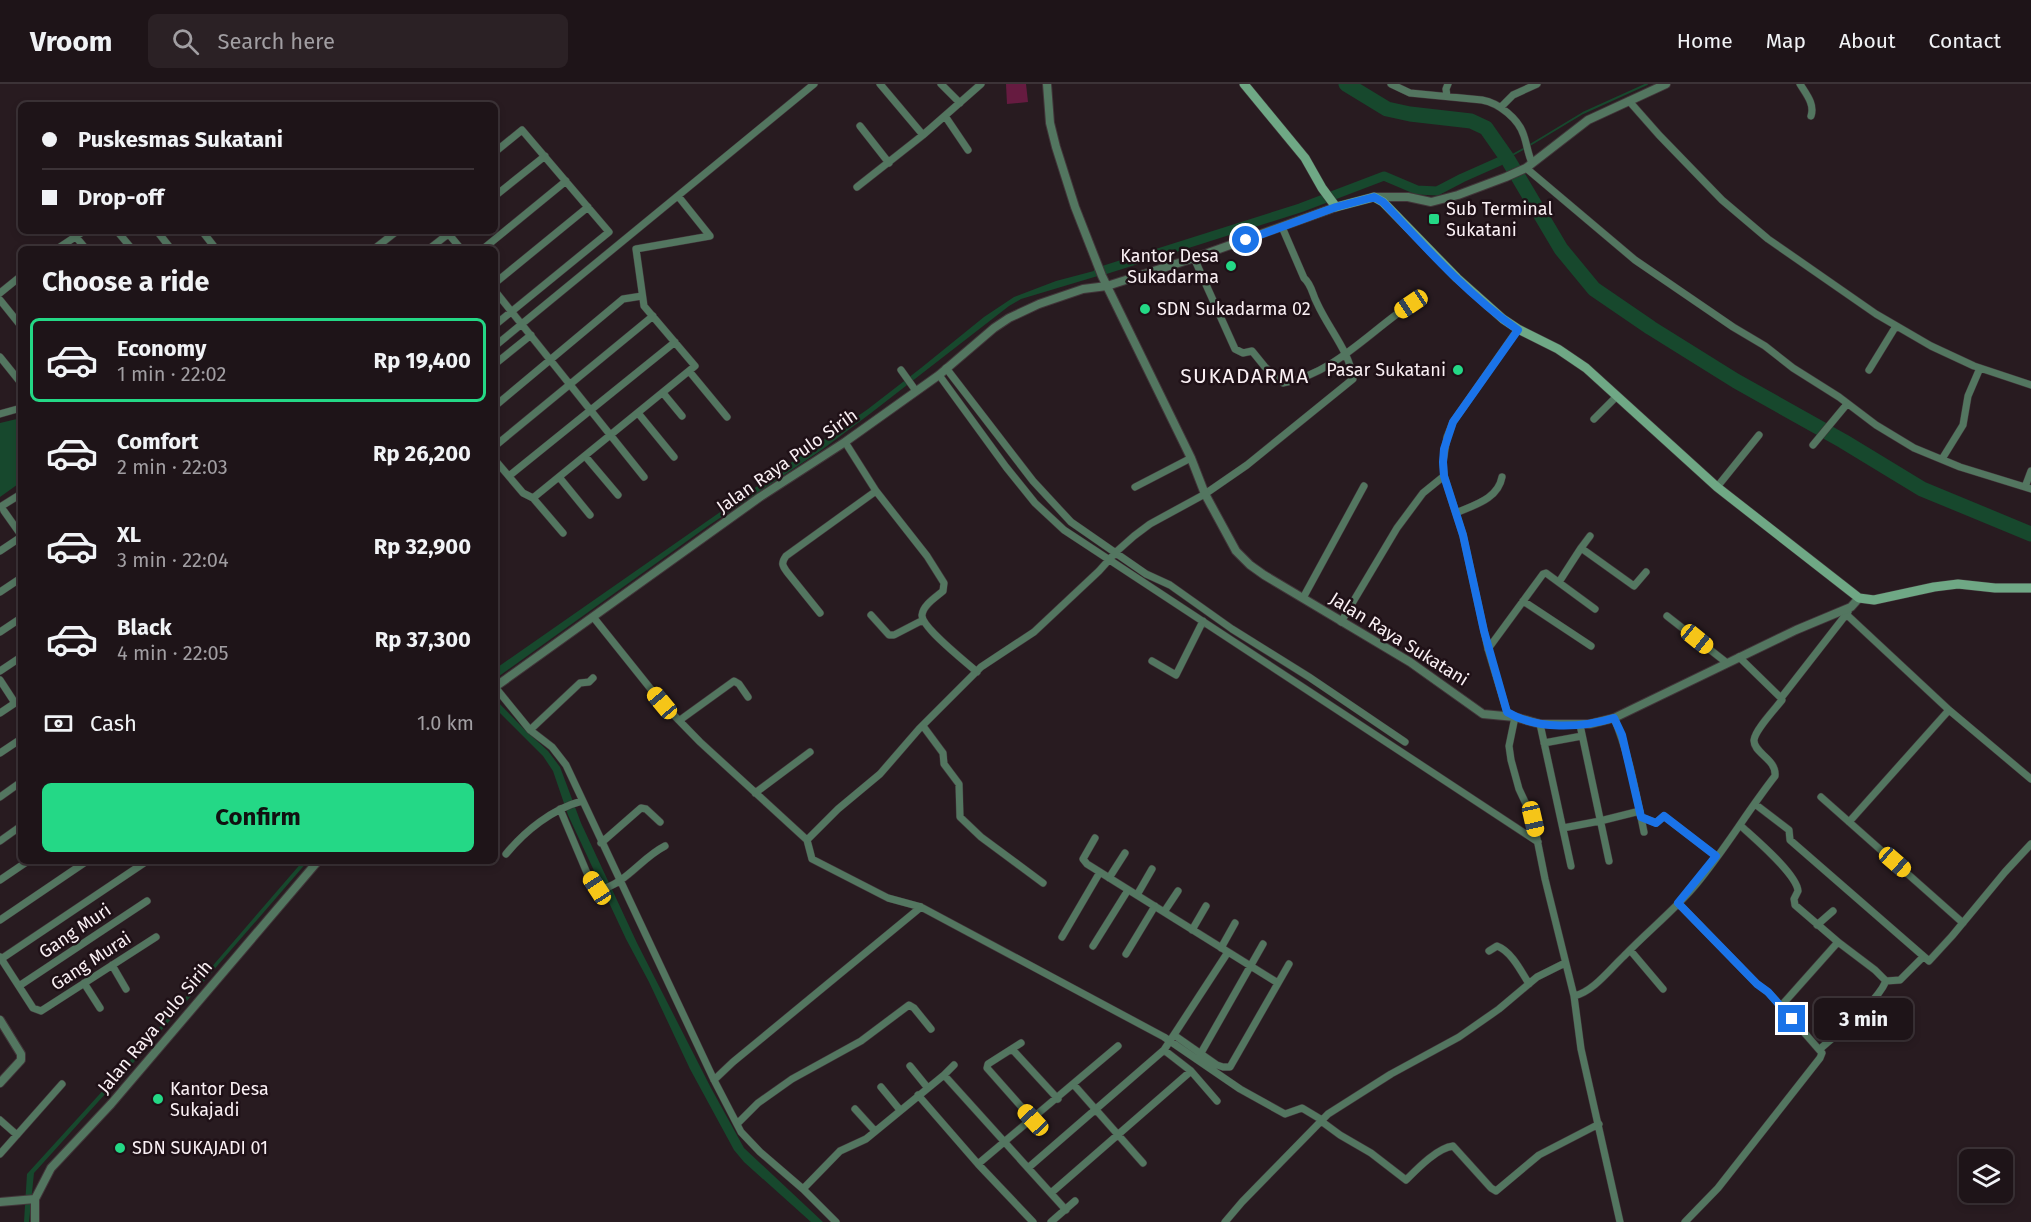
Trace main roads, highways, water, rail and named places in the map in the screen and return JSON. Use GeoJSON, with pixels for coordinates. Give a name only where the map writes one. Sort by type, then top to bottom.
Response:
{"type":"FeatureCollection","features":[{"type":"Feature","properties":{"kind":"main road"},"geometry":{"type":"LineString","coordinates":[[1244,84],[1305,158],[1334,204],[1374,197],[1383,202],[1457,278],[1503,319],[1518,330],[1558,349],[1586,368],[1717,487],[1859,598],[1874,600],[1958,584],[1995,588],[2031,588]]}},
{"type":"Feature","properties":{"kind":"waterway"},"geometry":{"type":"LineString","coordinates":[[1346,84],[1387,109],[1471,121],[1486,128],[1507,158],[1561,249],[1594,289],[1736,381],[1843,441],[1922,489],[2031,534]]}},
{"type":"Feature","properties":{"kind":"waterway"},"geometry":{"type":"LineString","coordinates":[[1530,145],[1583,113],[1647,84]]}},
{"type":"Feature","properties":{"kind":"waterway"},"geometry":{"type":"LineString","coordinates":[[1507,158],[1525,148]]}},
{"type":"Feature","properties":{"kind":"waterway"},"geometry":{"type":"LineString","coordinates":[[1098,272],[1300,208],[1384,176],[1417,190],[1437,191],[1507,158]]}},
{"type":"Feature","properties":{"kind":"place","name":"Sub Terminal Sukatani"},"geometry":{"type":"Point","coordinates":[1434,219]}},
{"type":"Feature","properties":{"kind":"place","name":"Kantor Desa Sukadarma"},"geometry":{"type":"Point","coordinates":[1231,266]}},
{"type":"Feature","properties":{"kind":"place","name":"SDN Sukadarma 02"},"geometry":{"type":"Point","coordinates":[1145,309]}},
{"type":"Feature","properties":{"kind":"place","name":"Pasar Sukatani"},"geometry":{"type":"Point","coordinates":[1458,370]}},
{"type":"Feature","properties":{"kind":"place","name":"Kantor Desa Sukajadi"},"geometry":{"type":"Point","coordinates":[158,1099]}},
{"type":"Feature","properties":{"kind":"place","name":"SDN SUKAJADI 01"},"geometry":{"type":"Point","coordinates":[120,1148]}},
{"type":"Feature","properties":{"kind":"district","name":"SUKADARMA"},"geometry":{"type":"Point","coordinates":[1245,376]}}]}
